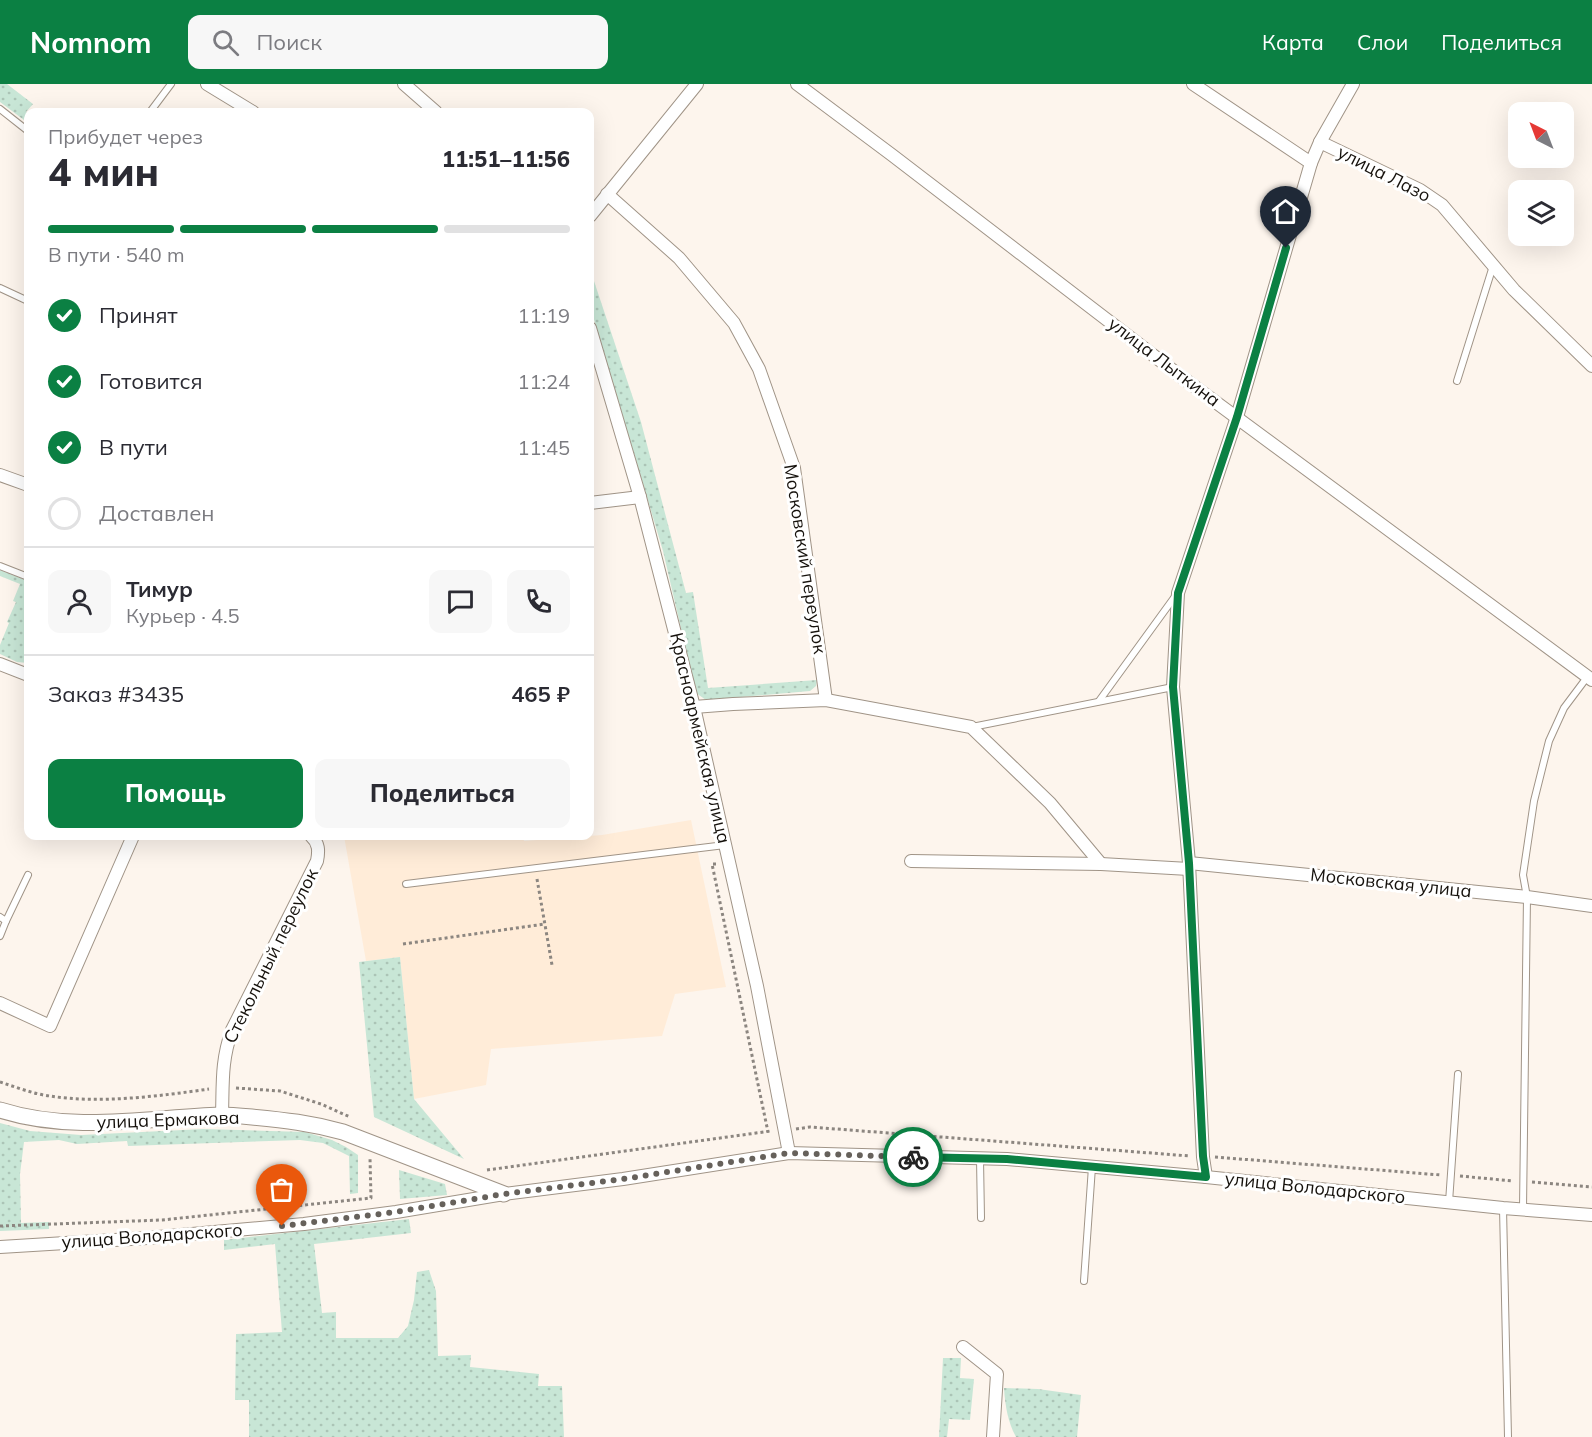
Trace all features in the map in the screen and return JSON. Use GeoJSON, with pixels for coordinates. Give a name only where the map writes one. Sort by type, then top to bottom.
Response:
{"type":"FeatureCollection","features":[{"type":"Feature","properties":{"kind":"street"},"geometry":{"type":"LineString","coordinates":[[207,84],[246,108]]}},
{"type":"Feature","properties":{"kind":"street"},"geometry":{"type":"LineString","coordinates":[[404,84],[431,108]]}},
{"type":"Feature","properties":{"kind":"street"},"geometry":{"type":"LineString","coordinates":[[594,211],[697,84]]}},
{"type":"Feature","properties":{"kind":"street","name":"улица Лыткина"},"geometry":{"type":"LineString","coordinates":[[797,84],[1179,375],[1590,678]]}},
{"type":"Feature","properties":{"kind":"street","name":"улица Лазо"},"geometry":{"type":"LineString","coordinates":[[1193,84],[1311,163]]}},
{"type":"Feature","properties":{"kind":"street"},"geometry":{"type":"LineString","coordinates":[[1206,1177],[1203,1156],[1189,866],[1173,687],[1178,593],[1237,417],[1311,163],[1320,142],[1353,84]]}},
{"type":"Feature","properties":{"kind":"street","name":"улица Лазо"},"geometry":{"type":"LineString","coordinates":[[1320,142],[1420,190],[1442,205],[1515,290],[1592,366]]}},
{"type":"Feature","properties":{"kind":"street","name":"Московский переулок"},"geometry":{"type":"LineString","coordinates":[[607,194],[679,258],[734,323],[759,369],[794,468],[826,700]]}},
{"type":"Feature","properties":{"kind":"street","name":"Красноармейская улица"},"geometry":{"type":"LineString","coordinates":[[594,342],[640,497],[694,708],[757,986],[789,1153]]}},
{"type":"Feature","properties":{"kind":"street"},"geometry":{"type":"LineString","coordinates":[[0,475],[24,484]]}},
{"type":"Feature","properties":{"kind":"street"},"geometry":{"type":"LineString","coordinates":[[594,503],[640,497]]}},
{"type":"Feature","properties":{"kind":"street"},"geometry":{"type":"LineString","coordinates":[[0,664],[24,673]]}},
{"type":"Feature","properties":{"kind":"street"},"geometry":{"type":"LineString","coordinates":[[694,708],[826,700],[971,728],[1050,803],[1101,864]]}},
{"type":"Feature","properties":{"kind":"street"},"geometry":{"type":"LineString","coordinates":[[0,1003],[50,1026],[131,840]]}},
{"type":"Feature","properties":{"kind":"street","name":"Стекольный переулок"},"geometry":{"type":"LineString","coordinates":[[222,1115],[225,1050],[232,1030],[317,861],[319,849],[315,840]]}},
{"type":"Feature","properties":{"kind":"street","name":"Московская улица"},"geometry":{"type":"LineString","coordinates":[[911,861],[1189,866],[1527,897],[1592,906]]}},
{"type":"Feature","properties":{"kind":"street","name":"улица Ермакова"},"geometry":{"type":"LineString","coordinates":[[0,1110],[20,1116],[63,1122],[116,1122],[222,1115],[315,1124],[343,1132],[504,1194]]}},
{"type":"Feature","properties":{"kind":"street","name":"улица Володарского"},"geometry":{"type":"LineString","coordinates":[[0,1247],[147,1238],[304,1224],[789,1153],[1007,1159],[1592,1215]]}},
{"type":"Feature","properties":{"kind":"street"},"geometry":{"type":"LineString","coordinates":[[963,1347],[997,1374],[993,1437]]}},
{"type":"Feature","properties":{"kind":"lane"},"geometry":{"type":"LineString","coordinates":[[153,108],[171,84]]}},
{"type":"Feature","properties":{"kind":"lane"},"geometry":{"type":"LineString","coordinates":[[0,109],[24,128]]}},
{"type":"Feature","properties":{"kind":"lane"},"geometry":{"type":"LineString","coordinates":[[1456,381],[1493,265]]}},
{"type":"Feature","properties":{"kind":"lane"},"geometry":{"type":"LineString","coordinates":[[0,288],[24,299]]}},
{"type":"Feature","properties":{"kind":"lane"},"geometry":{"type":"LineString","coordinates":[[0,566],[24,575]]}},
{"type":"Feature","properties":{"kind":"lane"},"geometry":{"type":"LineString","coordinates":[[1099,702],[1178,593]]}},
{"type":"Feature","properties":{"kind":"lane"},"geometry":{"type":"LineString","coordinates":[[1523,1210],[1527,897],[1523,875],[1534,801],[1549,741],[1564,708],[1590,678]]}},
{"type":"Feature","properties":{"kind":"lane"},"geometry":{"type":"LineString","coordinates":[[971,728],[1173,687]]}},
{"type":"Feature","properties":{"kind":"lane"},"geometry":{"type":"LineString","coordinates":[[319,849],[322,840]]}},
{"type":"Feature","properties":{"kind":"lane"},"geometry":{"type":"LineString","coordinates":[[406,884],[725,845]]}},
{"type":"Feature","properties":{"kind":"lane"},"geometry":{"type":"LineString","coordinates":[[0,936],[3,919],[28,875]]}},
{"type":"Feature","properties":{"kind":"lane"},"geometry":{"type":"LineString","coordinates":[[1449,1202],[1458,1074]]}},
{"type":"Feature","properties":{"kind":"lane"},"geometry":{"type":"LineString","coordinates":[[980,1159],[981,1218]]}},
{"type":"Feature","properties":{"kind":"lane"},"geometry":{"type":"LineString","coordinates":[[1084,1281],[1092,1167]]}},
{"type":"Feature","properties":{"kind":"lane"},"geometry":{"type":"LineString","coordinates":[[1503,1208],[1508,1437]]}},
{"type":"Feature","properties":{"kind":"path"},"geometry":{"type":"LineString","coordinates":[[729,861],[712,864],[768,1132]]}},
{"type":"Feature","properties":{"kind":"path"},"geometry":{"type":"LineString","coordinates":[[535,868],[552,965]]}},
{"type":"Feature","properties":{"kind":"path"},"geometry":{"type":"LineString","coordinates":[[403,944],[545,924]]}},
{"type":"Feature","properties":{"kind":"path"},"geometry":{"type":"LineString","coordinates":[[0,1226],[162,1220],[371,1198],[369,1142]]}},
{"type":"Feature","properties":{"kind":"shaded area"},"geometry":{"type":"Polygon","coordinates":[[[691,820],[726,987],[675,994],[662,1036],[491,1049],[486,1085],[414,1099],[400,957],[366,961],[345,840],[594,840],[594,836],[691,820]]]}},
{"type":"Feature","properties":{"kind":"green space"},"geometry":{"type":"Polygon","coordinates":[[[0,84],[7,84],[33,104],[30,108],[24,108],[24,120],[0,102],[0,84]]]}},
{"type":"Feature","properties":{"kind":"green space"},"geometry":{"type":"Polygon","coordinates":[[[594,281],[641,422],[686,593],[693,592],[708,688],[817,680],[816,686],[810,691],[706,700],[696,693],[663,551],[594,319],[594,281]]]}},
{"type":"Feature","properties":{"kind":"green space"},"geometry":{"type":"Polygon","coordinates":[[[0,570],[24,579],[24,663],[0,654],[0,645],[16,602],[13,601],[20,584],[0,576],[0,570]]]}},
{"type":"Feature","properties":{"kind":"green space"},"geometry":{"type":"Polygon","coordinates":[[[400,957],[414,1099],[464,1159],[374,1117],[359,962],[400,957]]]}},
{"type":"Feature","properties":{"kind":"green space"},"geometry":{"type":"Polygon","coordinates":[[[0,1123],[30,1131],[81,1135],[203,1129],[305,1132],[332,1140],[358,1155],[358,1193],[350,1194],[349,1156],[323,1143],[300,1140],[128,1146],[127,1141],[77,1144],[59,1140],[24,1142],[20,1174],[21,1223],[49,1222],[49,1229],[0,1231],[0,1123]]]}},
{"type":"Feature","properties":{"kind":"green space"},"geometry":{"type":"Polygon","coordinates":[[[399,1170],[445,1184],[447,1195],[400,1199],[399,1170]]]}},
{"type":"Feature","properties":{"kind":"green space"},"geometry":{"type":"Polygon","coordinates":[[[409,1219],[411,1233],[314,1244],[322,1313],[336,1312],[336,1338],[398,1338],[408,1326],[417,1272],[429,1270],[436,1291],[438,1356],[471,1355],[470,1367],[539,1374],[538,1386],[562,1386],[564,1437],[249,1437],[249,1400],[235,1400],[236,1334],[282,1332],[275,1244],[224,1250],[224,1240],[409,1219]]]}},
{"type":"Feature","properties":{"kind":"green space"},"geometry":{"type":"Polygon","coordinates":[[[943,1358],[961,1358],[960,1378],[974,1379],[970,1420],[949,1419],[947,1437],[939,1437],[943,1358]]]}},
{"type":"Feature","properties":{"kind":"green space"},"geometry":{"type":"Polygon","coordinates":[[[1004,1388],[1038,1389],[1081,1395],[1077,1437],[1016,1437],[1007,1414],[1004,1388]]]}},
{"type":"Feature","properties":{"kind":"way so far"},"geometry":{"type":"LineString","coordinates":[[282,1226],[396,1212],[789,1153],[913,1157]]}},
{"type":"Feature","properties":{"kind":"route"},"geometry":{"type":"LineString","coordinates":[[913,1157],[1007,1159],[1206,1177],[1203,1156],[1189,863],[1173,687],[1178,593],[1237,417],[1286,248]]}}]}
